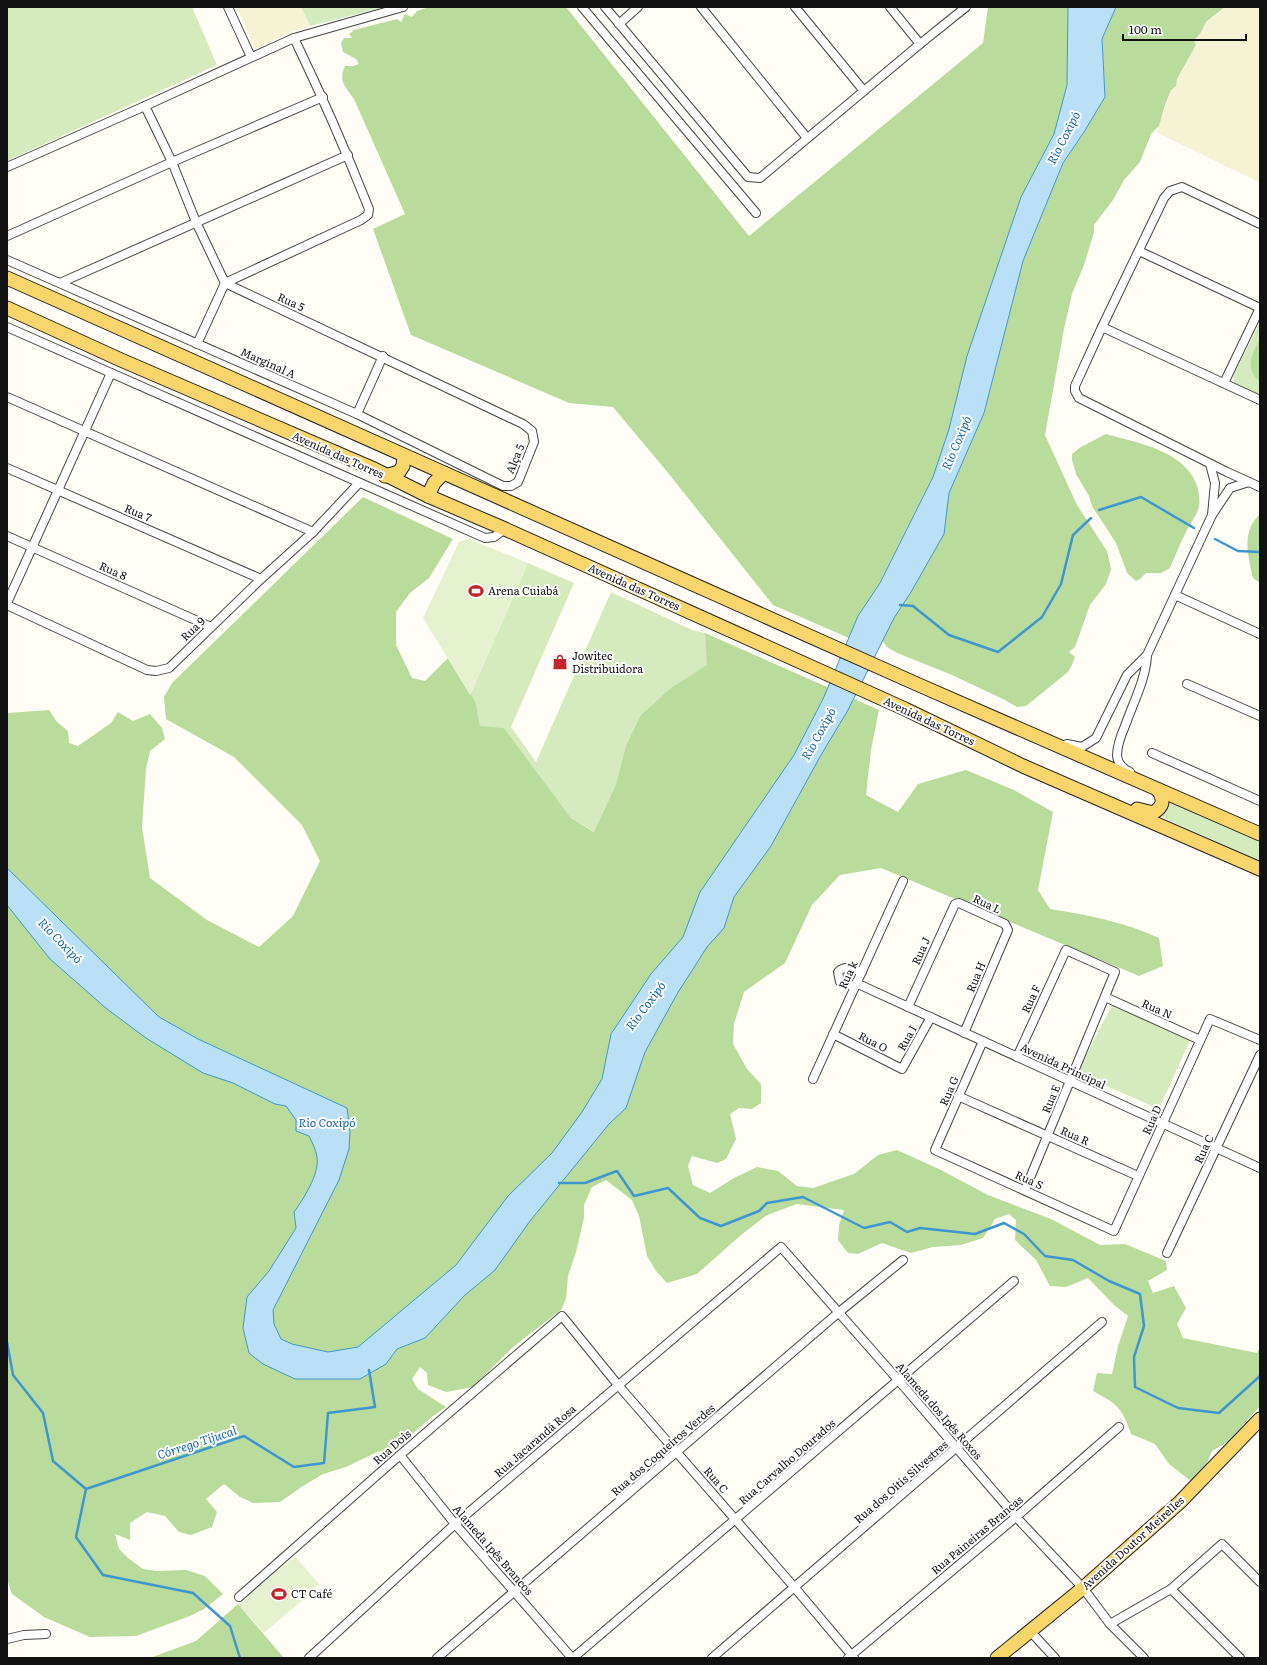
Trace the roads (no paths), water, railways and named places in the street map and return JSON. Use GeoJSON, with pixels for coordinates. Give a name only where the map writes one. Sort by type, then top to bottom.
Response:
{"type":"FeatureCollection","features":[{"type":"Feature","properties":{"kind":"main road"},"geometry":{"type":"LineString","coordinates":[[7,278],[1029,734],[1260,834]]}},
{"type":"Feature","properties":{"kind":"main road","name":"Avenida das Torres"},"geometry":{"type":"LineString","coordinates":[[7,308],[122,360],[367,466],[428,496],[505,529],[905,709],[1023,766],[1260,869]]}},
{"type":"Feature","properties":{"kind":"main road"},"geometry":{"type":"LineString","coordinates":[[385,476],[399,472],[403,466],[404,456]]}},
{"type":"Feature","properties":{"kind":"main road"},"geometry":{"type":"LineString","coordinates":[[428,496],[431,487],[444,473]]}},
{"type":"Feature","properties":{"kind":"main road"},"geometry":{"type":"LineString","coordinates":[[1023,766],[1074,782],[1143,812],[1153,813],[1160,809],[1163,802],[1158,790]]}},
{"type":"Feature","properties":{"kind":"main road","name":"Avenida Doutor Meirelles"},"geometry":{"type":"LineString","coordinates":[[997,1658],[1083,1588],[1180,1502],[1260,1419]]}},
{"type":"Feature","properties":{"kind":"street"},"geometry":{"type":"LineString","coordinates":[[228,7],[251,57]]}},
{"type":"Feature","properties":{"kind":"street"},"geometry":{"type":"LineString","coordinates":[[7,167],[294,38],[403,7]]}},
{"type":"Feature","properties":{"kind":"street"},"geometry":{"type":"LineString","coordinates":[[582,7],[756,213]]}},
{"type":"Feature","properties":{"kind":"street"},"geometry":{"type":"LineString","coordinates":[[605,7],[748,177],[760,178],[966,7]]}},
{"type":"Feature","properties":{"kind":"street"},"geometry":{"type":"LineString","coordinates":[[618,24],[638,7]]}},
{"type":"Feature","properties":{"kind":"street"},"geometry":{"type":"LineString","coordinates":[[701,7],[807,138]]}},
{"type":"Feature","properties":{"kind":"street"},"geometry":{"type":"LineString","coordinates":[[795,7],[864,91]]}},
{"type":"Feature","properties":{"kind":"street"},"geometry":{"type":"LineString","coordinates":[[890,7],[920,44]]}},
{"type":"Feature","properties":{"kind":"street"},"geometry":{"type":"LineString","coordinates":[[197,344],[225,283],[361,220],[368,215],[369,209],[348,155],[323,97],[294,38]]}},
{"type":"Feature","properties":{"kind":"street"},"geometry":{"type":"LineString","coordinates":[[7,236],[172,162],[323,97]]}},
{"type":"Feature","properties":{"kind":"street"},"geometry":{"type":"LineString","coordinates":[[145,106],[172,162],[196,222],[225,283]]}},
{"type":"Feature","properties":{"kind":"street"},"geometry":{"type":"LineString","coordinates":[[60,283],[348,155]]}},
{"type":"Feature","properties":{"kind":"street"},"geometry":{"type":"LineString","coordinates":[[1260,224],[1182,187],[1176,188],[1167,194],[1102,326],[1075,386],[1079,398],[1210,464],[1260,487]]}},
{"type":"Feature","properties":{"kind":"street"},"geometry":{"type":"LineString","coordinates":[[1139,251],[1260,308],[1224,383]]}},
{"type":"Feature","properties":{"kind":"street","name":"Marginal A"},"geometry":{"type":"LineString","coordinates":[[7,260],[357,414],[503,486],[511,486],[518,482]]}},
{"type":"Feature","properties":{"kind":"street","name":"Rua 5"},"geometry":{"type":"LineString","coordinates":[[225,283],[383,356],[524,424]]}},
{"type":"Feature","properties":{"kind":"street"},"geometry":{"type":"LineString","coordinates":[[1102,326],[1260,400]]}},
{"type":"Feature","properties":{"kind":"street"},"geometry":{"type":"LineString","coordinates":[[7,327],[359,484],[485,538],[494,538],[505,529]]}},
{"type":"Feature","properties":{"kind":"street"},"geometry":{"type":"LineString","coordinates":[[357,414],[383,356]]}},
{"type":"Feature","properties":{"kind":"street"},"geometry":{"type":"LineString","coordinates":[[7,604],[111,373]]}},
{"type":"Feature","properties":{"kind":"street"},"geometry":{"type":"LineString","coordinates":[[7,397],[313,532]]}},
{"type":"Feature","properties":{"kind":"street","name":"Alça 5"},"geometry":{"type":"LineString","coordinates":[[518,482],[534,442],[532,431],[524,424]]}},
{"type":"Feature","properties":{"kind":"street"},"geometry":{"type":"LineString","coordinates":[[1210,464],[1215,483],[1212,515]]}},
{"type":"Feature","properties":{"kind":"street","name":"Rua 7"},"geometry":{"type":"LineString","coordinates":[[7,468],[261,579]]}},
{"type":"Feature","properties":{"kind":"street"},"geometry":{"type":"LineString","coordinates":[[1029,734],[1075,747],[1082,747],[1094,741],[1127,675],[1147,655],[1212,515],[1230,488],[1249,482]]}},
{"type":"Feature","properties":{"kind":"street","name":"Rua 9"},"geometry":{"type":"LineString","coordinates":[[7,604],[147,670],[156,671],[169,668],[261,579],[313,532],[359,484]]}},
{"type":"Feature","properties":{"kind":"street","name":"Rua 8"},"geometry":{"type":"LineString","coordinates":[[7,536],[211,627]]}},
{"type":"Feature","properties":{"kind":"street"},"geometry":{"type":"LineString","coordinates":[[1175,595],[1260,634]]}},
{"type":"Feature","properties":{"kind":"street"},"geometry":{"type":"LineString","coordinates":[[1147,655],[1146,668],[1121,735],[1117,757],[1124,769],[1147,780],[1158,790]]}},
{"type":"Feature","properties":{"kind":"street"},"geometry":{"type":"LineString","coordinates":[[1187,684],[1260,716]]}},
{"type":"Feature","properties":{"kind":"street"},"geometry":{"type":"LineString","coordinates":[[1152,753],[1260,801]]}},
{"type":"Feature","properties":{"kind":"street","name":"Rua k"},"geometry":{"type":"LineString","coordinates":[[813,1079],[903,881]]}},
{"type":"Feature","properties":{"kind":"street","name":"Rua L"},"geometry":{"type":"LineString","coordinates":[[954,904],[959,903],[1005,924],[1008,930]]}},
{"type":"Feature","properties":{"kind":"street","name":"Rua J"},"geometry":{"type":"LineString","coordinates":[[908,1007],[954,904]]}},
{"type":"Feature","properties":{"kind":"street","name":"Rua H"},"geometry":{"type":"LineString","coordinates":[[964,1033],[1008,930]]}},
{"type":"Feature","properties":{"kind":"street","name":"Rua F"},"geometry":{"type":"LineString","coordinates":[[1017,1057],[1066,950],[1115,972]]}},
{"type":"Feature","properties":{"kind":"street","name":"Avenida Principal"},"geometry":{"type":"LineString","coordinates":[[862,972],[847,967],[842,968],[838,972],[840,982],[856,985],[931,1017],[1260,1168]]}},
{"type":"Feature","properties":{"kind":"street","name":"Rua E"},"geometry":{"type":"LineString","coordinates":[[1025,1190],[1115,972]]}},
{"type":"Feature","properties":{"kind":"street","name":"Rua N"},"geometry":{"type":"LineString","coordinates":[[1105,997],[1200,1040]]}},
{"type":"Feature","properties":{"kind":"street","name":"Rua I"},"geometry":{"type":"LineString","coordinates":[[902,1069],[931,1017]]}},
{"type":"Feature","properties":{"kind":"street","name":"Rua D"},"geometry":{"type":"LineString","coordinates":[[1114,1231],[1210,1019],[1260,1040]]}},
{"type":"Feature","properties":{"kind":"street","name":"Rua O"},"geometry":{"type":"LineString","coordinates":[[833,1034],[902,1069]]}},
{"type":"Feature","properties":{"kind":"street","name":"Rua G"},"geometry":{"type":"LineString","coordinates":[[935,1150],[983,1041]]}},
{"type":"Feature","properties":{"kind":"street","name":"Rua C"},"geometry":{"type":"LineString","coordinates":[[1167,1253],[1260,1055]]}},
{"type":"Feature","properties":{"kind":"street","name":"Rua R"},"geometry":{"type":"LineString","coordinates":[[958,1096],[1138,1176]]}},
{"type":"Feature","properties":{"kind":"street","name":"Rua S"},"geometry":{"type":"LineString","coordinates":[[935,1150],[1114,1231]]}},
{"type":"Feature","properties":{"kind":"street","name":"Alameda dos Ipês Roxos"},"geometry":{"type":"LineString","coordinates":[[781,1247],[1016,1517],[1083,1588],[1110,1624],[1144,1658]]}},
{"type":"Feature","properties":{"kind":"street","name":"Rua Jacarandá Rosa"},"geometry":{"type":"LineString","coordinates":[[309,1658],[455,1524],[781,1247]]}},
{"type":"Feature","properties":{"kind":"street","name":"Rua dos Coqueiros Verdes"},"geometry":{"type":"LineString","coordinates":[[437,1658],[838,1313],[903,1260]]}},
{"type":"Feature","properties":{"kind":"street","name":"Rua Carvalho Dourados"},"geometry":{"type":"LineString","coordinates":[[573,1658],[899,1381],[1014,1281]]}},
{"type":"Feature","properties":{"kind":"street","name":"Rua C"},"geometry":{"type":"LineString","coordinates":[[562,1316],[618,1385],[795,1588],[851,1657]]}},
{"type":"Feature","properties":{"kind":"street","name":"Rua Dois"},"geometry":{"type":"LineString","coordinates":[[239,1597],[400,1455],[562,1316]]}},
{"type":"Feature","properties":{"kind":"street","name":"Rua dos Oitis Silvestres"},"geometry":{"type":"LineString","coordinates":[[712,1658],[957,1449],[1102,1322]]}},
{"type":"Feature","properties":{"kind":"street","name":"Rua Paineiras Brancas"},"geometry":{"type":"LineString","coordinates":[[851,1657],[1016,1517],[1119,1427]]}},
{"type":"Feature","properties":{"kind":"street","name":"Alameda Ipês Brancos"},"geometry":{"type":"LineString","coordinates":[[400,1455],[455,1524],[573,1658]]}},
{"type":"Feature","properties":{"kind":"street"},"geometry":{"type":"LineString","coordinates":[[1110,1624],[1172,1589],[1222,1544],[1260,1582]]}},
{"type":"Feature","properties":{"kind":"street"},"geometry":{"type":"LineString","coordinates":[[1172,1589],[1240,1658]]}},
{"type":"Feature","properties":{"kind":"street"},"geometry":{"type":"LineString","coordinates":[[1030,1631],[1055,1658]]}},
{"type":"Feature","properties":{"kind":"street"},"geometry":{"type":"LineString","coordinates":[[7,1639],[24,1635],[46,1634]]}},
{"type":"Feature","properties":{"kind":"water","name":"Rio Coxipó"},"geometry":{"type":"Polygon","coordinates":[[[1068,7],[1116,7],[1102,39],[1105,97],[1063,163],[1023,261],[984,413],[949,493],[944,534],[911,592],[894,618],[848,710],[821,755],[771,846],[734,897],[724,928],[707,947],[677,994],[645,1052],[626,1108],[609,1124],[530,1221],[495,1270],[464,1296],[425,1338],[397,1349],[386,1364],[360,1379],[295,1379],[263,1364],[249,1353],[243,1328],[247,1297],[269,1271],[296,1228],[294,1212],[302,1201],[316,1171],[316,1152],[309,1136],[296,1131],[296,1120],[286,1106],[275,1104],[233,1083],[203,1073],[146,1038],[107,1009],[50,959],[7,905],[7,868],[159,1017],[198,1039],[347,1108],[350,1132],[349,1149],[339,1180],[273,1310],[274,1324],[281,1339],[292,1344],[328,1352],[358,1347],[456,1265],[508,1196],[552,1153],[582,1112],[602,1079],[611,1034],[651,974],[683,937],[700,892],[794,755],[823,699],[858,616],[880,583],[933,477],[949,429],[967,356],[1021,197],[1054,134],[1067,85],[1068,7]]]}},
{"type":"Feature","properties":{"kind":"waterway"},"geometry":{"type":"LineString","coordinates":[[1099,510],[1141,497],[1194,528]]}},
{"type":"Feature","properties":{"kind":"waterway"},"geometry":{"type":"LineString","coordinates":[[900,605],[913,606],[949,635],[998,652],[1042,617],[1061,584],[1073,535],[1091,518]]}},
{"type":"Feature","properties":{"kind":"waterway"},"geometry":{"type":"LineString","coordinates":[[1215,539],[1238,551],[1260,552]]}},
{"type":"Feature","properties":{"kind":"waterway"},"geometry":{"type":"LineString","coordinates":[[559,1183],[585,1183],[617,1171],[634,1196],[668,1188],[700,1218],[721,1226],[759,1211],[767,1203],[803,1197],[864,1228],[890,1222],[907,1232],[920,1228],[975,1234],[1004,1223],[1024,1234],[1045,1256],[1073,1260],[1109,1281],[1140,1294],[1144,1326],[1134,1357],[1135,1387],[1178,1408],[1219,1413],[1260,1376]]}},
{"type":"Feature","properties":{"kind":"waterway","name":"Córrego Tijucal"},"geometry":{"type":"LineString","coordinates":[[7,1342],[13,1375],[43,1413],[53,1461],[86,1489],[76,1537],[103,1575],[193,1593],[230,1626],[240,1658]]}},
{"type":"Feature","properties":{"kind":"waterway","name":"Córrego Tijucal"},"geometry":{"type":"LineString","coordinates":[[86,1489],[244,1436],[294,1467],[324,1463],[328,1413],[375,1407],[369,1370]]}},
{"type":"Feature","properties":{"kind":"place","name":"Arena Cuiabá"},"geometry":{"type":"Point","coordinates":[476,591]}},
{"type":"Feature","properties":{"kind":"place","name":"Jowitec Distribuidora"},"geometry":{"type":"Point","coordinates":[560,662]}},
{"type":"Feature","properties":{"kind":"place","name":"CT Café"},"geometry":{"type":"Point","coordinates":[279,1594]}}]}
